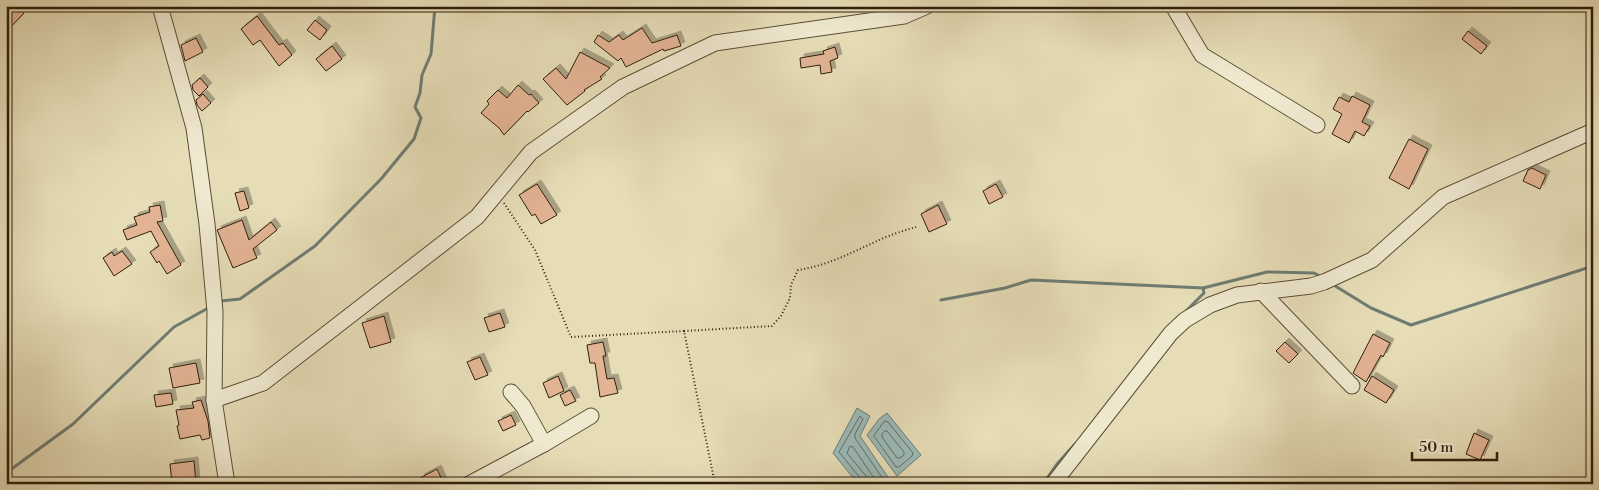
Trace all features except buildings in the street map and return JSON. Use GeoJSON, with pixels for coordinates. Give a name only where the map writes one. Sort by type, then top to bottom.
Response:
{"type":"FeatureCollection","features":[{"type":"Feature","properties":{"kind":"street"},"geometry":{"type":"LineString","coordinates":[[160,6],[194,128],[207,224],[214,304],[214,400],[227,484]]}},
{"type":"Feature","properties":{"kind":"street"},"geometry":{"type":"LineString","coordinates":[[214,400],[263,383],[477,217],[531,152],[623,87],[716,43],[904,16],[927,6]]}},
{"type":"Feature","properties":{"kind":"street"},"geometry":{"type":"LineString","coordinates":[[1173,6],[1202,55],[1317,125]]}},
{"type":"Feature","properties":{"kind":"street"},"geometry":{"type":"LineString","coordinates":[[1053,484],[1171,333],[1185,320],[1210,305],[1237,295],[1311,286],[1372,260],[1443,197],[1593,131]]}},
{"type":"Feature","properties":{"kind":"street"},"geometry":{"type":"LineString","coordinates":[[1261,291],[1352,386]]}},
{"type":"Feature","properties":{"kind":"street"},"geometry":{"type":"LineString","coordinates":[[512,392],[523,406],[544,444]]}},
{"type":"Feature","properties":{"kind":"street"},"geometry":{"type":"LineString","coordinates":[[469,484],[544,444],[591,416]]}},
{"type":"Feature","properties":{"kind":"path"},"geometry":{"type":"LineString","coordinates":[[497,193],[536,250],[571,337],[772,326],[781,316],[790,298],[791,285],[798,270],[842,258],[886,237],[916,227]]}},
{"type":"Feature","properties":{"kind":"path"},"geometry":{"type":"LineString","coordinates":[[684,331],[715,484]]}},
{"type":"Feature","properties":{"kind":"water"},"geometry":{"type":"Polygon","coordinates":[[[857,408],[870,416],[860,436],[890,480],[886,484],[858,484],[833,453],[857,408]]]}},
{"type":"Feature","properties":{"kind":"water"},"geometry":{"type":"Polygon","coordinates":[[[887,413],[921,455],[897,476],[867,435],[879,419],[887,413]]]}},
{"type":"Feature","properties":{"kind":"waterway"},"geometry":{"type":"LineString","coordinates":[[218,303],[240,299],[315,246],[381,179],[414,139],[421,118],[415,107],[420,93],[422,75],[431,54],[435,6]]}},
{"type":"Feature","properties":{"kind":"waterway"},"geometry":{"type":"LineString","coordinates":[[1332,284],[1371,308],[1411,325],[1593,266]]}},
{"type":"Feature","properties":{"kind":"waterway"},"geometry":{"type":"LineString","coordinates":[[941,300],[1005,288],[1031,280],[1203,288],[1267,272],[1314,273],[1322,277]]}},
{"type":"Feature","properties":{"kind":"waterway"},"geometry":{"type":"LineString","coordinates":[[1183,314],[1204,293],[1203,288]]}},
{"type":"Feature","properties":{"kind":"waterway"},"geometry":{"type":"LineString","coordinates":[[6,473],[73,424],[174,327],[210,307]]}},
{"type":"Feature","properties":{"kind":"waterway"},"geometry":{"type":"LineString","coordinates":[[1043,484],[1057,464],[1075,444]]}},
{"type":"Feature","properties":{"kind":"waterway"},"geometry":{"type":"LineString","coordinates":[[890,480],[894,479],[896,484]]}}]}
